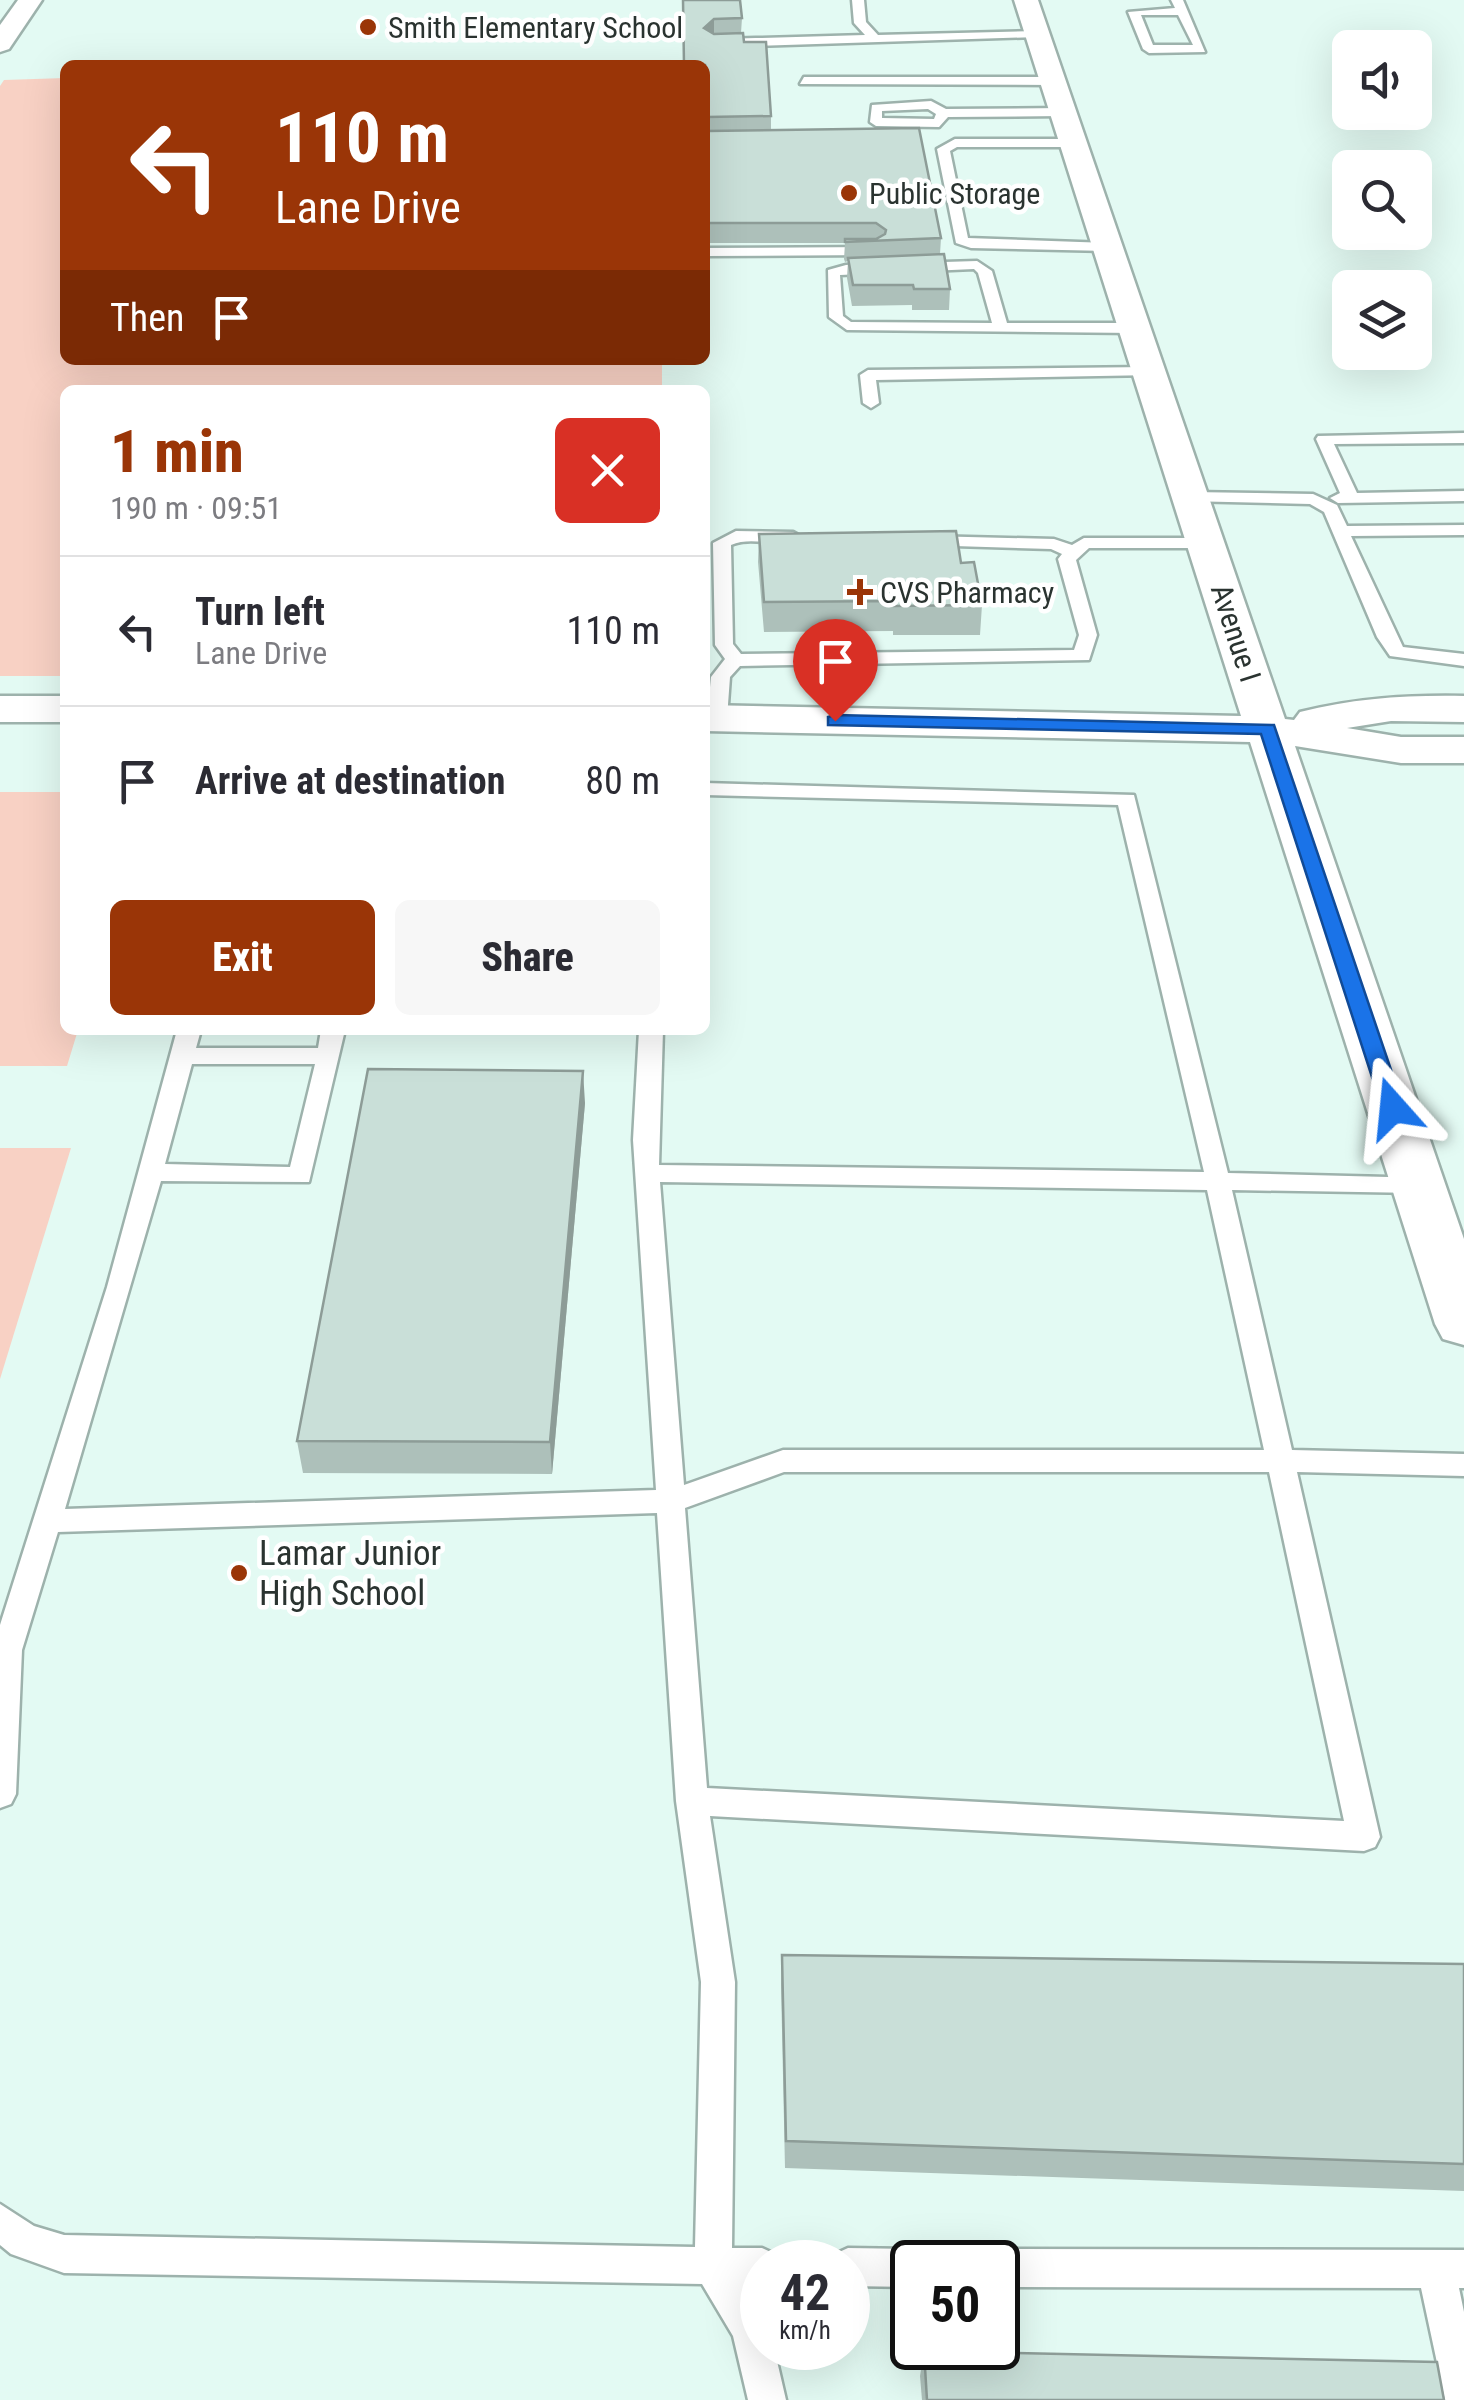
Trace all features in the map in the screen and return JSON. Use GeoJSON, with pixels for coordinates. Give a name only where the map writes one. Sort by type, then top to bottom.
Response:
{"type":"FeatureCollection","features":[{"type":"Feature","properties":{"kind":"main road"},"geometry":{"type":"LineString","coordinates":[[0,44],[30,0]]}},
{"type":"Feature","properties":{"kind":"main road","name":"Avenue I"},"geometry":{"type":"LineString","coordinates":[[1031,17],[1464,1324]]}},
{"type":"Feature","properties":{"kind":"main road"},"geometry":{"type":"LineString","coordinates":[[0,708],[60,709]]}},
{"type":"Feature","properties":{"kind":"main road"},"geometry":{"type":"LineString","coordinates":[[1268,729],[1391,708],[1464,709]]}},
{"type":"Feature","properties":{"kind":"main road"},"geometry":{"type":"LineString","coordinates":[[711,718],[1268,729],[1400,750],[1464,750]]}},
{"type":"Feature","properties":{"kind":"lane"},"geometry":{"type":"LineString","coordinates":[[858,0],[860,23],[874,38]]}},
{"type":"Feature","properties":{"kind":"lane"},"geometry":{"type":"LineString","coordinates":[[1180,6],[1202,48],[1149,49],[1134,12],[1180,6]]}},
{"type":"Feature","properties":{"kind":"lane"},"geometry":{"type":"LineString","coordinates":[[714,43],[874,38],[1031,17]]}},
{"type":"Feature","properties":{"kind":"lane"},"geometry":{"type":"LineString","coordinates":[[804,80],[1063,112]]}},
{"type":"Feature","properties":{"kind":"lane"},"geometry":{"type":"LineString","coordinates":[[943,113],[938,123],[876,122],[876,108],[931,104],[943,113],[1063,112]]}},
{"type":"Feature","properties":{"kind":"lane"},"geometry":{"type":"LineString","coordinates":[[953,247],[960,240],[943,148],[1063,112]]}},
{"type":"Feature","properties":{"kind":"lane"},"geometry":{"type":"LineString","coordinates":[[924,140],[950,146]]}},
{"type":"Feature","properties":{"kind":"lane"},"geometry":{"type":"LineString","coordinates":[[710,252],[1108,247]]}},
{"type":"Feature","properties":{"kind":"lane"},"geometry":{"type":"LineString","coordinates":[[1001,327],[985,271],[978,265],[846,268],[834,273],[836,317],[848,326],[1134,328]]}},
{"type":"Feature","properties":{"kind":"lane"},"geometry":{"type":"LineString","coordinates":[[871,403],[868,375],[1150,372]]}},
{"type":"Feature","properties":{"kind":"lane"},"geometry":{"type":"LineString","coordinates":[[1351,498],[1324,439],[1464,438]]}},
{"type":"Feature","properties":{"kind":"lane"},"geometry":{"type":"LineString","coordinates":[[1191,497],[1464,496]]}},
{"type":"Feature","properties":{"kind":"lane"},"geometry":{"type":"LineString","coordinates":[[1313,498],[1331,509],[1386,637],[1398,652],[1464,660]]}},
{"type":"Feature","properties":{"kind":"lane"},"geometry":{"type":"LineString","coordinates":[[1340,531],[1464,530]]}},
{"type":"Feature","properties":{"kind":"lane"},"geometry":{"type":"LineString","coordinates":[[736,660],[724,645],[722,543],[736,536],[811,539]]}},
{"type":"Feature","properties":{"kind":"lane"},"geometry":{"type":"LineString","coordinates":[[902,541],[1054,544],[1071,551]]}},
{"type":"Feature","properties":{"kind":"lane"},"geometry":{"type":"LineString","coordinates":[[711,718],[720,675],[725,665],[736,660],[1082,656],[1088,635],[1066,559],[1071,551],[1084,543],[1206,543]]}},
{"type":"Feature","properties":{"kind":"lane"},"geometry":{"type":"LineString","coordinates":[[692,1801],[1364,1837],[1218,1181],[1127,799],[710,789]]}},
{"type":"Feature","properties":{"kind":"lane"},"geometry":{"type":"LineString","coordinates":[[150,1172],[300,1176],[332,1035]]}},
{"type":"Feature","properties":{"kind":"lane"},"geometry":{"type":"LineString","coordinates":[[652,1035],[645,1140],[692,1801],[718,1982],[713,2267],[750,2329],[767,2400]]}},
{"type":"Feature","properties":{"kind":"lane"},"geometry":{"type":"LineString","coordinates":[[0,1794],[8,1650],[50,1521],[186,1043],[328,1056]]}},
{"type":"Feature","properties":{"kind":"lane"},"geometry":{"type":"LineString","coordinates":[[648,1172],[1418,1184]]}},
{"type":"Feature","properties":{"kind":"lane"},"geometry":{"type":"LineString","coordinates":[[50,1521],[672,1502],[783,1461],[1280,1461],[1464,1466]]}},
{"type":"Feature","properties":{"kind":"lane"},"geometry":{"type":"LineString","coordinates":[[0,2222],[24,2241],[64,2254],[740,2267]]}},
{"type":"Feature","properties":{"kind":"lane"},"geometry":{"type":"LineString","coordinates":[[1020,2268],[1450,2269],[1464,2400]]}},
{"type":"Feature","properties":{"kind":"shaded area"},"geometry":{"type":"Polygon","coordinates":[[[60,78],[60,365],[662,365],[662,385],[60,385],[60,676],[0,676],[0,86],[4,80],[60,78]]]}},
{"type":"Feature","properties":{"kind":"shaded area"},"geometry":{"type":"Polygon","coordinates":[[[0,792],[60,792],[60,1035],[76,1035],[67,1066],[0,1066],[0,792]]]}},
{"type":"Feature","properties":{"kind":"shaded area"},"geometry":{"type":"Polygon","coordinates":[[[0,1148],[71,1148],[0,1379],[0,1148]]]}},
{"type":"Feature","properties":{"kind":"building"},"geometry":{"type":"Polygon","coordinates":[[[683,0],[740,0],[742,18],[714,19],[704,28],[714,34],[743,33],[744,42],[766,42],[771,116],[710,117],[710,60],[684,60],[683,0]]]}},
{"type":"Feature","properties":{"kind":"building"},"geometry":{"type":"Polygon","coordinates":[[[919,128],[941,238],[845,242],[876,239],[885,234],[886,230],[876,223],[710,223],[710,131],[919,128]]]}},
{"type":"Feature","properties":{"kind":"building"},"geometry":{"type":"Polygon","coordinates":[[[944,254],[950,289],[853,285],[848,258],[944,254]]]}},
{"type":"Feature","properties":{"kind":"building"},"geometry":{"type":"Polygon","coordinates":[[[956,531],[961,563],[974,562],[982,605],[764,602],[759,534],[956,531]]]}},
{"type":"Feature","properties":{"kind":"building"},"geometry":{"type":"Polygon","coordinates":[[[368,1069],[583,1071],[550,1442],[297,1441],[368,1069]]]}},
{"type":"Feature","properties":{"kind":"building"},"geometry":{"type":"Polygon","coordinates":[[[782,1955],[1464,1964],[1464,2164],[786,2141],[782,1955]]]}},
{"type":"Feature","properties":{"kind":"building"},"geometry":{"type":"Polygon","coordinates":[[[1020,2353],[1437,2362],[1444,2400],[927,2400],[925,2370],[1020,2370],[1020,2353]]]}},
{"type":"Feature","properties":{"kind":"place","name":"Smith Elementary School"},"geometry":{"type":"Point","coordinates":[368,27]}},
{"type":"Feature","properties":{"kind":"place","name":"Public Storage"},"geometry":{"type":"Point","coordinates":[849,193]}},
{"type":"Feature","properties":{"kind":"place","name":"CVS Pharmacy"},"geometry":{"type":"Point","coordinates":[860,592]}},
{"type":"Feature","properties":{"kind":"place","name":"Lamar Junior High School"},"geometry":{"type":"Point","coordinates":[239,1573]}},
{"type":"Feature","properties":{"kind":"route"},"geometry":{"type":"LineString","coordinates":[[835,721],[1268,729],[1393,1108]]}}]}
